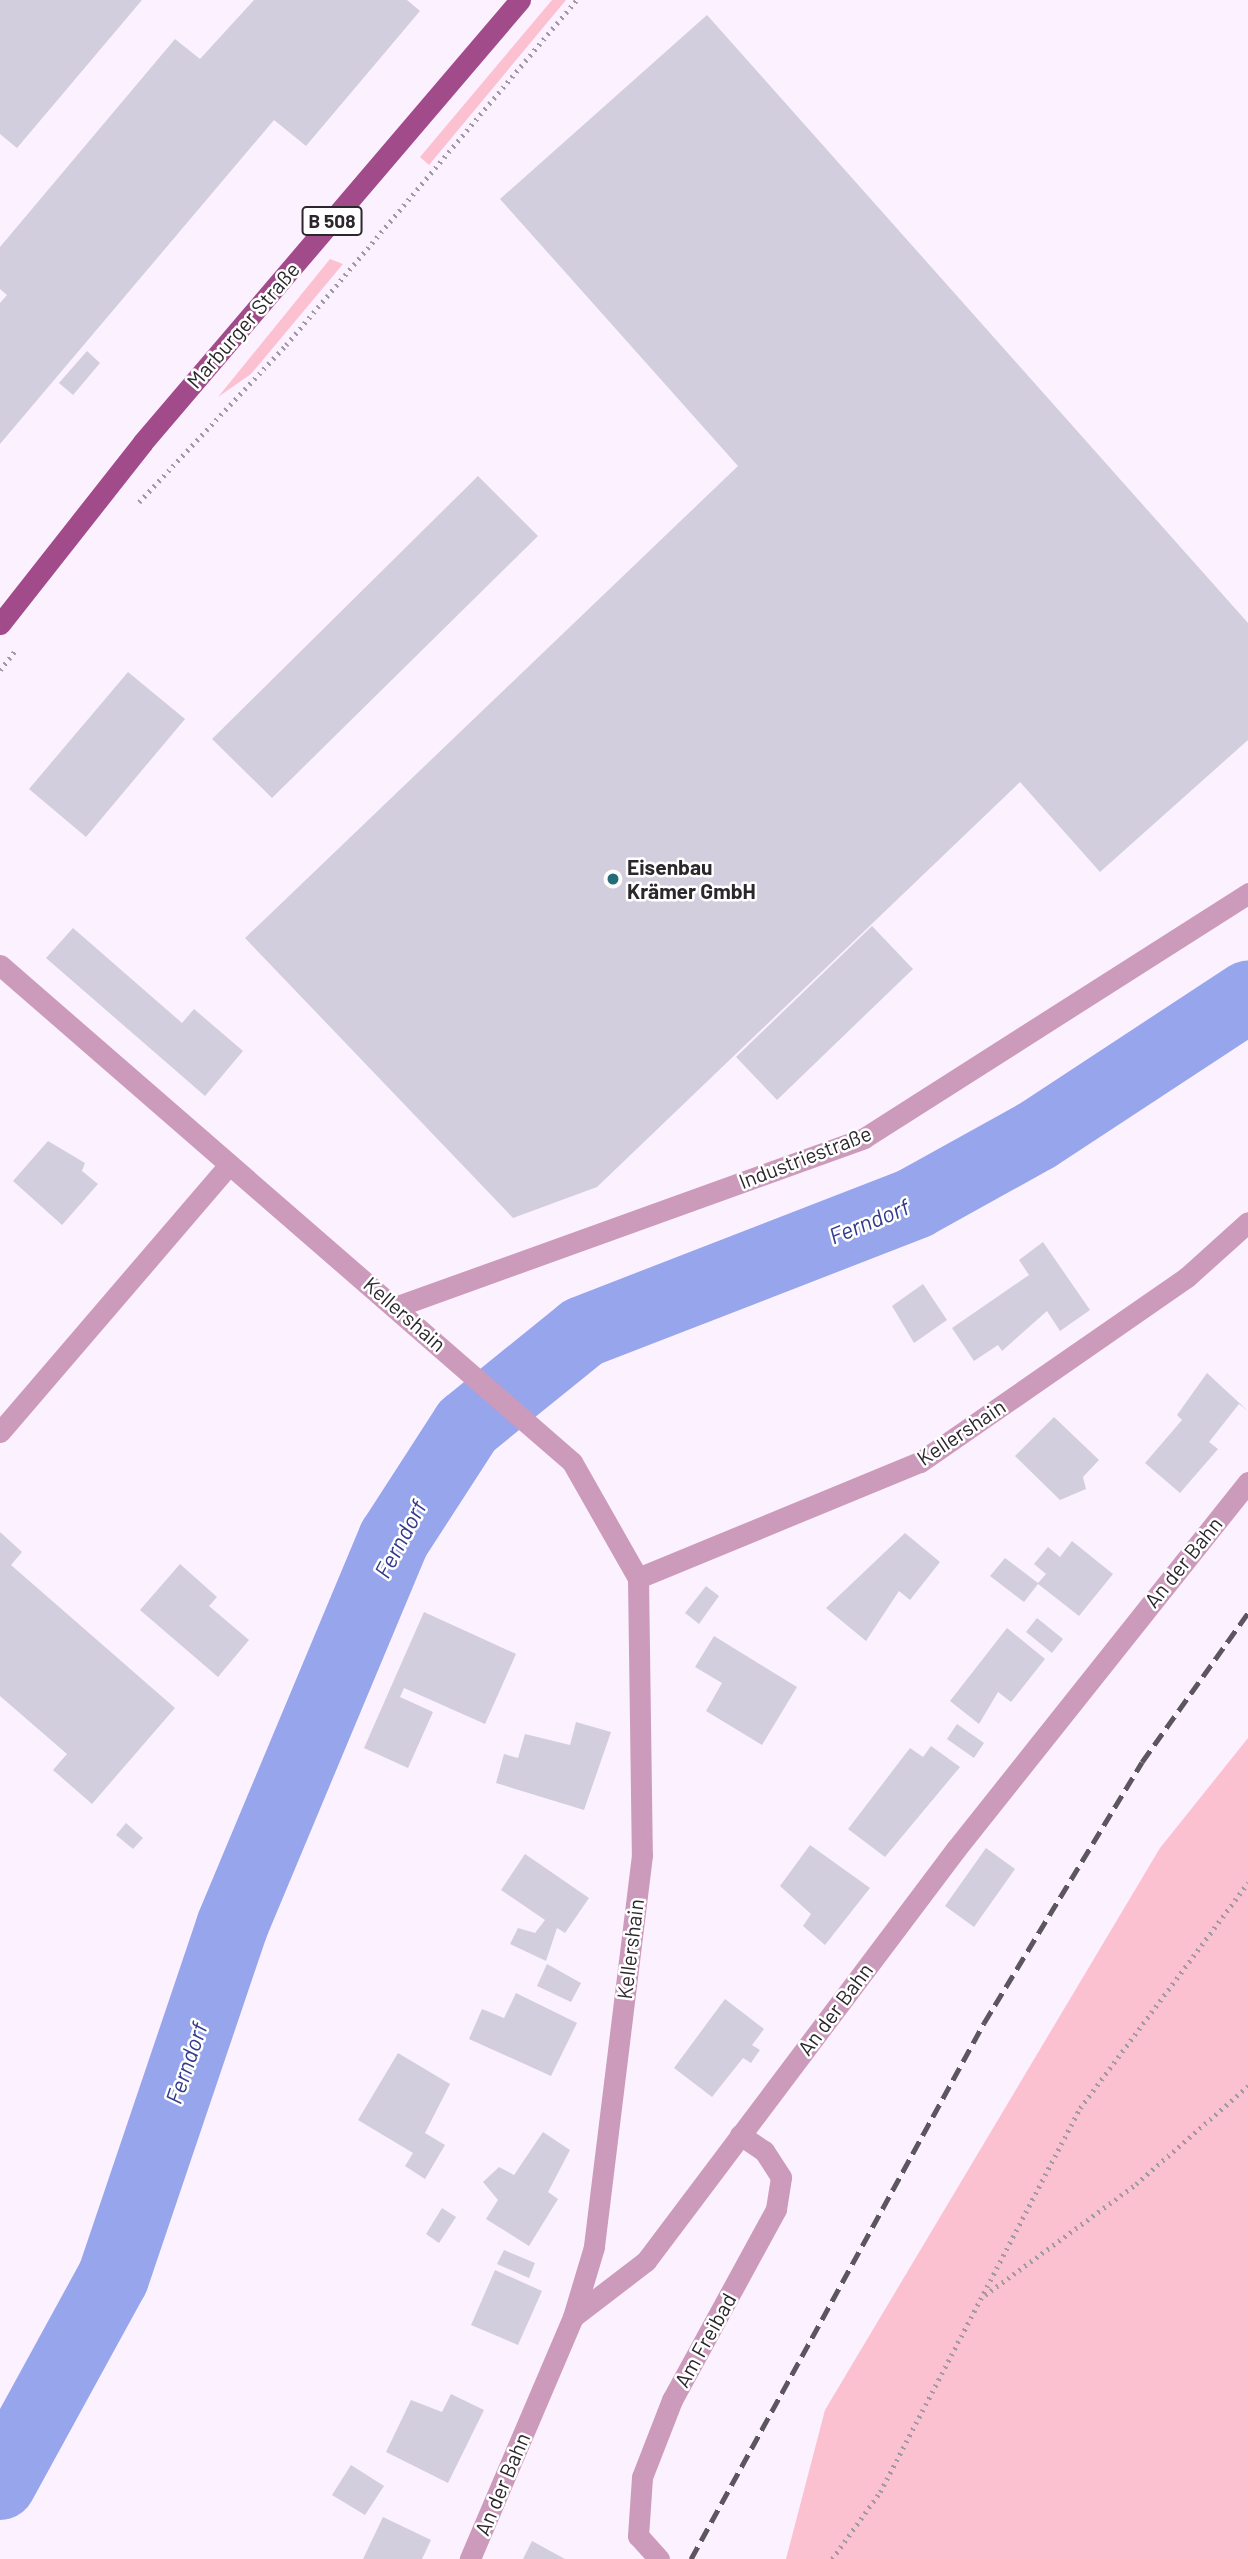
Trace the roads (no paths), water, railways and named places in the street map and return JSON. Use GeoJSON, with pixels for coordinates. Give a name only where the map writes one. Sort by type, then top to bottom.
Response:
{"type":"FeatureCollection","features":[{"type":"Feature","properties":{"kind":"main road","name":"Marburger Straße"},"geometry":{"type":"LineString","coordinates":[[0,624],[152,432],[520,0]]}},
{"type":"Feature","properties":{"kind":"street","name":"Industriestraße"},"geometry":{"type":"LineString","coordinates":[[398,1307],[864,1138],[1248,893]]}},
{"type":"Feature","properties":{"kind":"street","name":"Kellershain"},"geometry":{"type":"LineString","coordinates":[[0,965],[229,1165],[398,1307],[572,1462],[638,1578],[642,1855],[594,2247],[573,2317]]}},
{"type":"Feature","properties":{"kind":"street"},"geometry":{"type":"LineString","coordinates":[[0,1432],[229,1165]]}},
{"type":"Feature","properties":{"kind":"street","name":"Kellershain"},"geometry":{"type":"LineString","coordinates":[[638,1578],[920,1462],[1187,1277],[1248,1222]]}},
{"type":"Feature","properties":{"kind":"street","name":"An der Bahn"},"geometry":{"type":"LineString","coordinates":[[470,2559],[573,2317],[646,2261],[956,1849],[1248,1482]]}},
{"type":"Feature","properties":{"kind":"street","name":"Am Freibad"},"geometry":{"type":"LineString","coordinates":[[659,2559],[638,2536],[642,2477],[672,2400],[776,2209],[780,2177],[764,2151],[740,2134]]}},
{"type":"Feature","properties":{"kind":"waterway","name":"Ferndorf"},"geometry":{"type":"LineString","coordinates":[[0,2484],[113,2278],[232,1926],[394,1539],[467,1426],[583,1332],[915,1203],[1036,1136],[1248,997]]}},
{"type":"Feature","properties":{"kind":"railway"},"geometry":{"type":"LineString","coordinates":[[691,2559],[984,2023],[1142,1762],[1248,1613]]}},
{"type":"Feature","properties":{"kind":"place","name":"Eisenbau Krämer GmbH"},"geometry":{"type":"Point","coordinates":[613,879]}}]}
